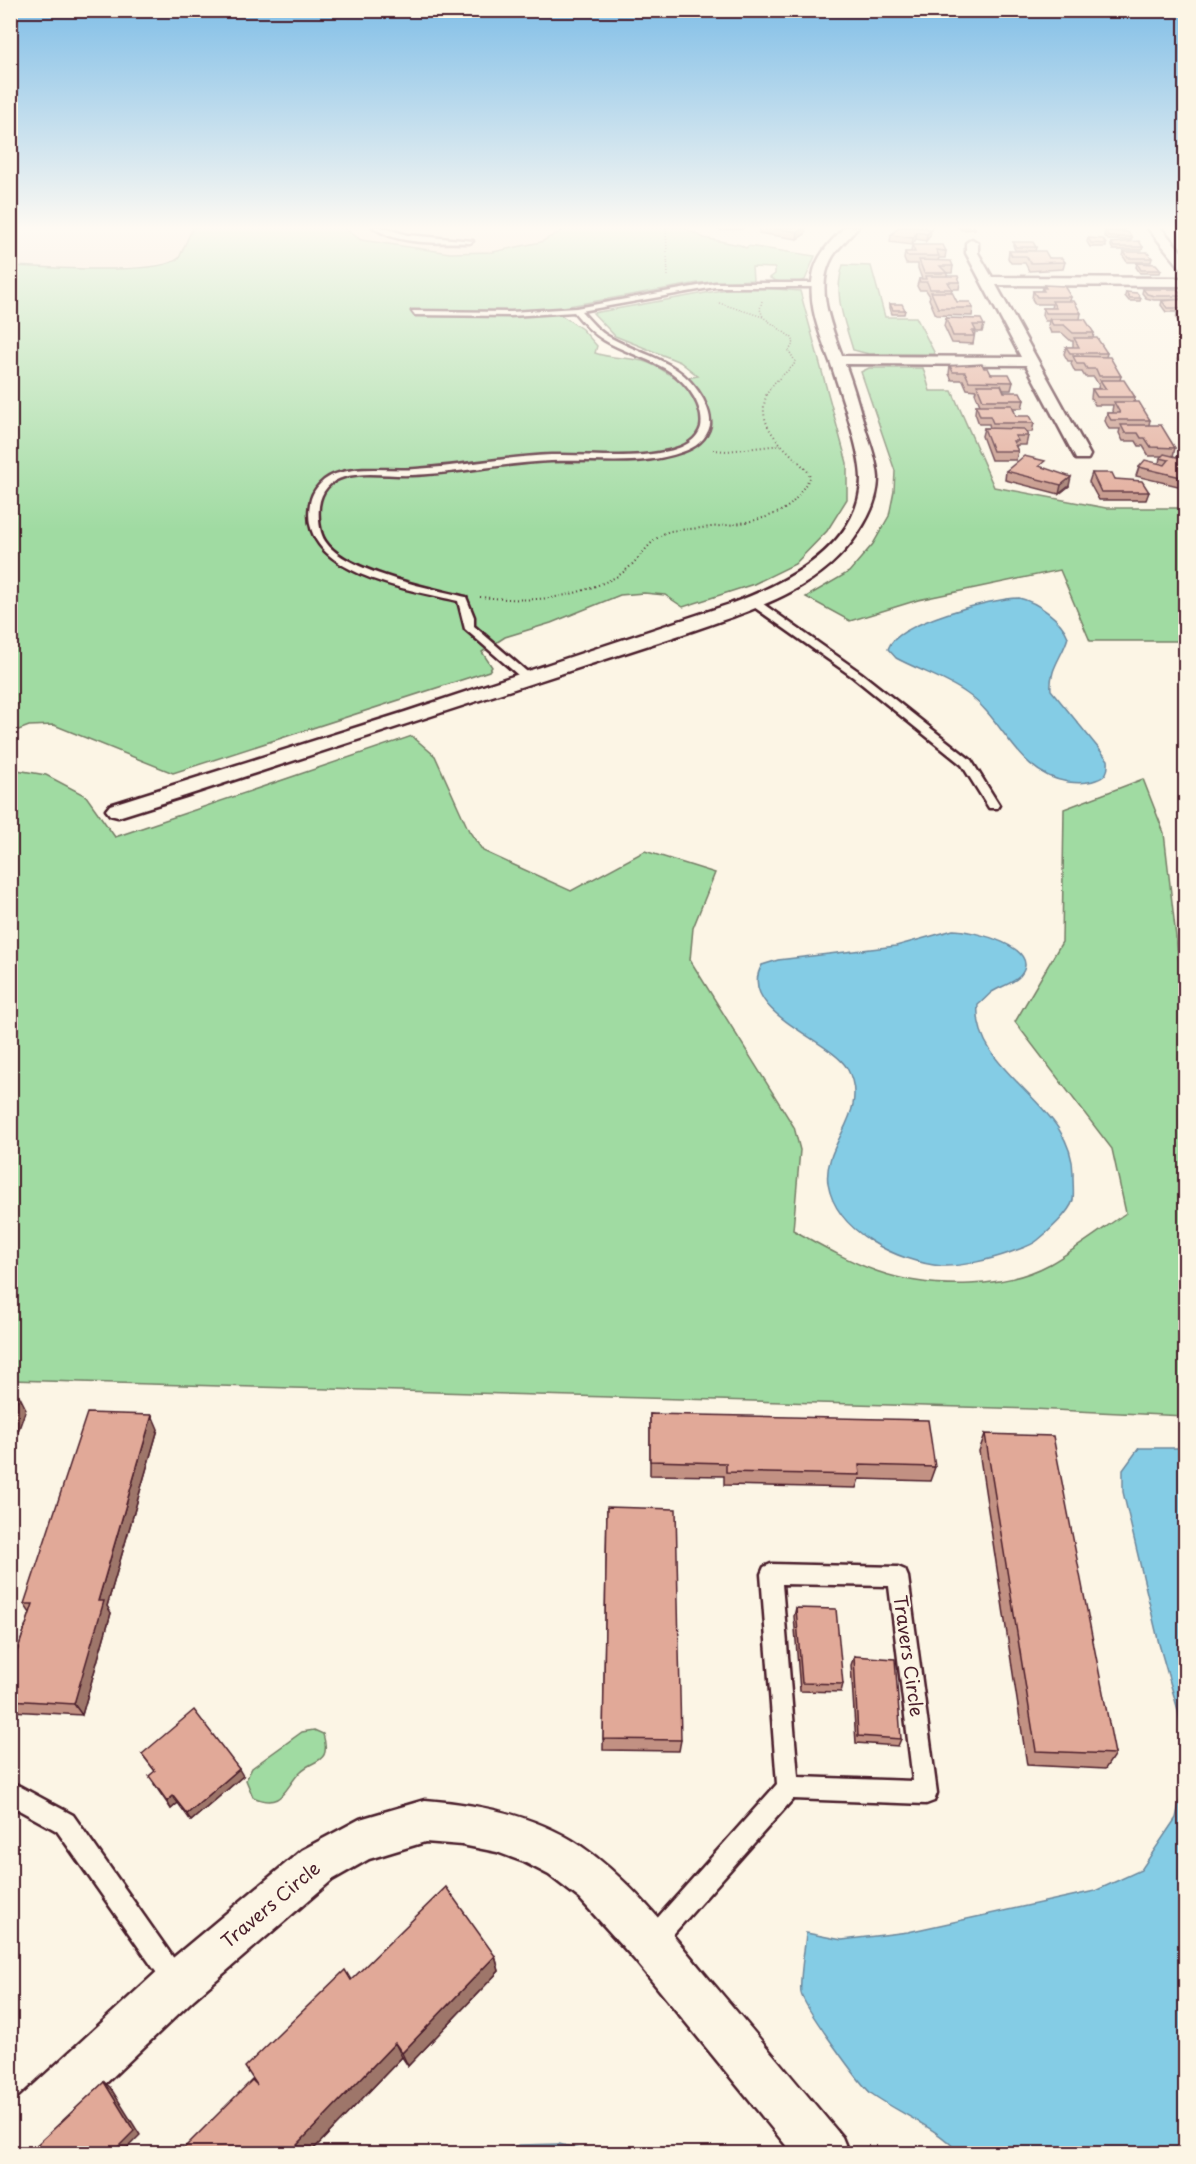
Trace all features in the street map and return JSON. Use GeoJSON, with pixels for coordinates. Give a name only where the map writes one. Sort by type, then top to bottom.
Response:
{"type":"FeatureCollection","features":[{"type":"Feature","properties":{"kind":"street"},"geometry":{"type":"LineString","coordinates":[[118,810],[528,679],[755,603],[804,577],[844,540],[856,524],[866,503],[869,484],[868,465],[826,328]]}},
{"type":"Feature","properties":{"kind":"street"},"geometry":{"type":"LineString","coordinates":[[1013,328],[1082,455]]}},
{"type":"Feature","properties":{"kind":"street"},"geometry":{"type":"LineString","coordinates":[[837,360],[1030,361]]}},
{"type":"Feature","properties":{"kind":"street","name":"Travers Circle"},"geometry":{"type":"LineString","coordinates":[[10,2141],[178,1983],[317,1865],[360,1840],[425,1821],[462,1824],[497,1831],[534,1844],[564,1860],[595,1884],[650,1943],[825,2154]]}},
{"type":"Feature","properties":{"kind":"lane"},"geometry":{"type":"LineString","coordinates":[[528,679],[469,627],[470,616],[462,599],[352,567],[335,557],[319,542],[314,523],[314,505],[323,484],[330,479],[352,473],[435,470],[520,460],[644,456],[667,454],[693,444],[705,428],[705,415],[692,385],[670,365],[608,339],[592,328]]}},
{"type":"Feature","properties":{"kind":"lane"},"geometry":{"type":"LineString","coordinates":[[755,603],[857,675],[967,763],[993,805]]}},
{"type":"Feature","properties":{"kind":"lane","name":"Travers Circle"},"geometry":{"type":"LineString","coordinates":[[771,1574],[898,1577],[926,1793],[788,1788],[771,1574]]}},
{"type":"Feature","properties":{"kind":"lane"},"geometry":{"type":"LineString","coordinates":[[650,1943],[788,1788]]}},
{"type":"Feature","properties":{"kind":"lane"},"geometry":{"type":"LineString","coordinates":[[10,1792],[64,1823],[178,1983]]}},
{"type":"Feature","properties":{"kind":"path"},"geometry":{"type":"LineString","coordinates":[[462,599],[484,597],[525,601],[570,597],[615,578],[627,570],[658,535],[685,529],[748,522],[780,511],[801,493],[810,478],[806,468],[781,445],[766,423],[763,411],[765,394],[770,384],[794,365],[795,361],[789,351],[794,342],[792,338],[778,328]]}},
{"type":"Feature","properties":{"kind":"path"},"geometry":{"type":"LineString","coordinates":[[693,444],[719,451],[781,445]]}},
{"type":"Feature","properties":{"kind":"green space"},"geometry":{"type":"Polygon","coordinates":[[[11,328],[580,328],[597,346],[595,353],[646,362],[675,376],[688,377],[698,376],[680,362],[615,336],[607,328],[810,328],[847,463],[847,499],[827,531],[795,564],[754,584],[683,607],[665,595],[644,593],[620,595],[551,623],[505,637],[482,652],[492,667],[489,671],[173,773],[54,725],[29,726],[11,733],[11,328]]]}},
{"type":"Feature","properties":{"kind":"green space"},"geometry":{"type":"Polygon","coordinates":[[[846,328],[922,328],[935,354],[869,354],[853,350],[846,328]]]}},
{"type":"Feature","properties":{"kind":"green space"},"geometry":{"type":"Polygon","coordinates":[[[869,368],[923,368],[930,391],[952,391],[994,487],[1106,508],[1185,508],[1185,641],[1090,641],[1060,570],[918,600],[850,621],[806,597],[849,572],[873,544],[889,516],[895,471],[861,372],[869,368]]]}},
{"type":"Feature","properties":{"kind":"green space"},"geometry":{"type":"Polygon","coordinates":[[[412,736],[435,756],[469,831],[483,851],[571,891],[645,851],[715,873],[693,928],[690,960],[794,1127],[800,1150],[793,1230],[837,1254],[877,1271],[920,1282],[943,1284],[990,1282],[1031,1272],[1060,1258],[1126,1213],[1112,1149],[1015,1022],[1062,942],[1064,809],[1143,779],[1164,833],[1185,1015],[1185,1416],[1032,1409],[11,1380],[11,769],[46,775],[86,796],[115,837],[412,736]]]}},
{"type":"Feature","properties":{"kind":"green space"},"geometry":{"type":"Polygon","coordinates":[[[314,1730],[323,1734],[325,1751],[323,1756],[300,1772],[286,1791],[276,1799],[270,1801],[253,1797],[246,1780],[252,1768],[302,1732],[314,1730]]]}},
{"type":"Feature","properties":{"kind":"water"},"geometry":{"type":"Polygon","coordinates":[[[1019,598],[1033,603],[1055,618],[1068,637],[1052,675],[1051,690],[1108,760],[1106,773],[1099,779],[1078,783],[1050,777],[1023,757],[991,717],[966,693],[896,658],[888,649],[895,639],[926,621],[968,607],[1019,598]]]}},
{"type":"Feature","properties":{"kind":"water"},"geometry":{"type":"Polygon","coordinates":[[[953,930],[974,933],[1002,942],[1022,957],[1025,966],[1020,976],[992,992],[978,1005],[980,1029],[991,1051],[1006,1071],[1059,1129],[1070,1151],[1073,1200],[1063,1216],[1031,1244],[985,1260],[942,1266],[907,1258],[872,1242],[856,1230],[833,1201],[828,1184],[828,1169],[850,1114],[854,1100],[853,1084],[847,1068],[837,1057],[773,1010],[762,996],[757,981],[762,965],[778,960],[896,946],[953,930]]]}},
{"type":"Feature","properties":{"kind":"water"},"geometry":{"type":"Polygon","coordinates":[[[1139,1448],[1185,1448],[1185,1758],[1178,1710],[1159,1644],[1123,1492],[1123,1470],[1139,1448]]]}},
{"type":"Feature","properties":{"kind":"water"},"geometry":{"type":"Polygon","coordinates":[[[1185,1777],[1185,2153],[959,2153],[940,2136],[866,2088],[821,2028],[801,1993],[806,1933],[842,1940],[908,1932],[1095,1891],[1141,1870],[1176,1818],[1185,1777]]]}},
{"type":"Feature","properties":{"kind":"water"},"geometry":{"type":"Polygon","coordinates":[[[559,2144],[597,2153],[488,2153],[520,2145],[559,2144]]]}},
{"type":"Feature","properties":{"kind":"building"},"geometry":{"type":"Polygon","coordinates":[[[950,328],[974,328],[976,331],[972,331],[974,336],[953,336],[950,328]]]}},
{"type":"Feature","properties":{"kind":"building"},"geometry":{"type":"Polygon","coordinates":[[[1067,328],[1091,328],[1094,333],[1073,333],[1067,328]]]}},
{"type":"Feature","properties":{"kind":"building"},"geometry":{"type":"Polygon","coordinates":[[[1074,338],[1097,338],[1107,353],[1070,353],[1066,347],[1079,347],[1074,338]]]}},
{"type":"Feature","properties":{"kind":"building"},"geometry":{"type":"Polygon","coordinates":[[[1073,356],[1110,357],[1121,376],[1099,376],[1096,369],[1087,369],[1084,364],[1077,364],[1073,356]]]}},
{"type":"Feature","properties":{"kind":"building"},"geometry":{"type":"Polygon","coordinates":[[[1178,356],[1185,356],[1185,361],[1182,361],[1178,356]]]}},
{"type":"Feature","properties":{"kind":"building"},"geometry":{"type":"Polygon","coordinates":[[[982,364],[991,374],[1009,374],[1013,382],[969,381],[965,372],[953,372],[950,366],[982,364]]]}},
{"type":"Feature","properties":{"kind":"building"},"geometry":{"type":"Polygon","coordinates":[[[1100,380],[1124,380],[1135,397],[1097,397],[1092,389],[1106,389],[1100,380]]]}},
{"type":"Feature","properties":{"kind":"building"},"geometry":{"type":"Polygon","coordinates":[[[977,385],[1001,385],[1004,392],[1020,392],[1024,400],[983,400],[977,385]]]}},
{"type":"Feature","properties":{"kind":"building"},"geometry":{"type":"Polygon","coordinates":[[[1114,402],[1139,402],[1150,420],[1111,420],[1107,413],[1120,413],[1114,402]]]}},
{"type":"Feature","properties":{"kind":"building"},"geometry":{"type":"Polygon","coordinates":[[[976,405],[1012,405],[1016,416],[1030,416],[1034,423],[993,423],[990,416],[980,416],[976,405]]]}},
{"type":"Feature","properties":{"kind":"building"},"geometry":{"type":"Polygon","coordinates":[[[1121,425],[1161,425],[1175,448],[1151,447],[1138,433],[1125,433],[1121,425]]]}},
{"type":"Feature","properties":{"kind":"building"},"geometry":{"type":"Polygon","coordinates":[[[984,428],[1024,429],[1028,436],[1015,436],[1018,441],[1013,441],[1018,451],[993,451],[984,428]]]}},
{"type":"Feature","properties":{"kind":"building"},"geometry":{"type":"Polygon","coordinates":[[[1164,454],[1185,459],[1185,478],[1139,467],[1145,460],[1165,465],[1169,460],[1160,458],[1164,454]]]}},
{"type":"Feature","properties":{"kind":"building"},"geometry":{"type":"Polygon","coordinates":[[[1024,456],[1045,461],[1039,466],[1071,477],[1061,485],[1006,471],[1024,456]]]}},
{"type":"Feature","properties":{"kind":"building"},"geometry":{"type":"Polygon","coordinates":[[[1092,473],[1112,473],[1115,479],[1142,481],[1149,492],[1101,492],[1092,473]]]}},
{"type":"Feature","properties":{"kind":"building"},"geometry":{"type":"Polygon","coordinates":[[[10,1395],[19,1395],[10,1419],[10,1395]]]}},
{"type":"Feature","properties":{"kind":"building"},"geometry":{"type":"Polygon","coordinates":[[[87,1413],[152,1415],[98,1601],[104,1601],[74,1704],[10,1700],[10,1673],[33,1604],[24,1604],[87,1413]]]}},
{"type":"Feature","properties":{"kind":"building"},"geometry":{"type":"Polygon","coordinates":[[[650,1414],[928,1420],[935,1467],[859,1465],[860,1475],[726,1472],[726,1463],[650,1461],[650,1414]]]}},
{"type":"Feature","properties":{"kind":"building"},"geometry":{"type":"Polygon","coordinates":[[[985,1434],[1053,1436],[1115,1754],[1036,1751],[985,1434]]]}},
{"type":"Feature","properties":{"kind":"building"},"geometry":{"type":"Polygon","coordinates":[[[607,1507],[676,1509],[681,1740],[603,1739],[607,1507]]]}},
{"type":"Feature","properties":{"kind":"building"},"geometry":{"type":"Polygon","coordinates":[[[796,1608],[836,1609],[843,1684],[802,1683],[796,1608]]]}},
{"type":"Feature","properties":{"kind":"building"},"geometry":{"type":"Polygon","coordinates":[[[854,1656],[895,1659],[901,1739],[858,1736],[854,1656]]]}},
{"type":"Feature","properties":{"kind":"building"},"geometry":{"type":"Polygon","coordinates":[[[194,1710],[239,1769],[187,1814],[173,1796],[167,1801],[149,1776],[155,1771],[142,1754],[194,1710]]]}},
{"type":"Feature","properties":{"kind":"building"},"geometry":{"type":"Polygon","coordinates":[[[446,1887],[495,1956],[402,2053],[395,2043],[297,2145],[303,2154],[178,2154],[252,2080],[257,2085],[245,2067],[345,1970],[351,1980],[446,1887]]]}},
{"type":"Feature","properties":{"kind":"building"},"geometry":{"type":"Polygon","coordinates":[[[104,2082],[134,2131],[111,2154],[27,2154],[104,2082]]]}}]}
